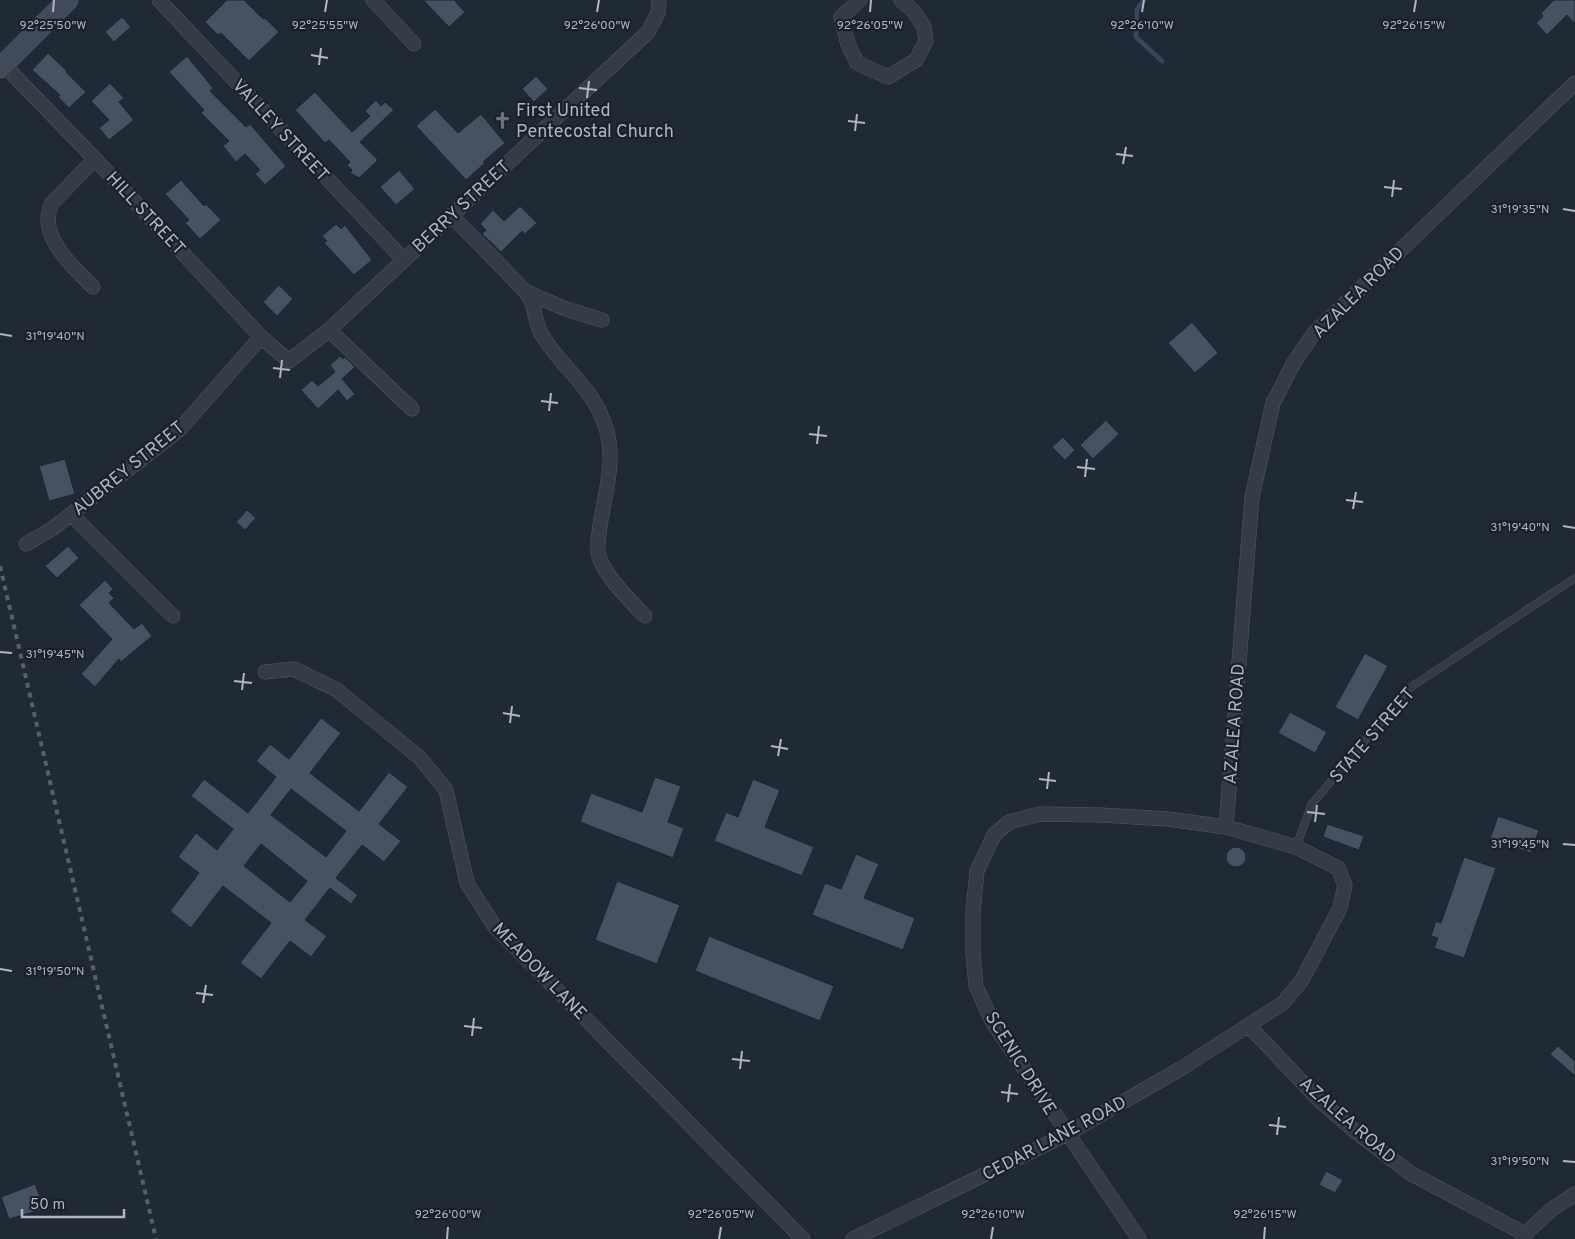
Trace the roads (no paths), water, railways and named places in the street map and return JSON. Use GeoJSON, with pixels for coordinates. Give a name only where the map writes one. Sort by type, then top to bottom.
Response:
{"type":"FeatureCollection","features":[{"type":"Feature","properties":{"kind":"main road"},"geometry":{"type":"LineString","coordinates":[[1,64],[68,0]]}},
{"type":"Feature","properties":{"kind":"street","name":"VALLEY STREET"},"geometry":{"type":"LineString","coordinates":[[159,0],[404,260]]}},
{"type":"Feature","properties":{"kind":"street"},"geometry":{"type":"LineString","coordinates":[[373,0],[414,44]]}},
{"type":"Feature","properties":{"kind":"street","name":"BERRY STREET"},"geometry":{"type":"LineString","coordinates":[[290,361],[329,330],[648,32],[658,13],[659,0]]}},
{"type":"Feature","properties":{"kind":"street"},"geometry":{"type":"LineString","coordinates":[[860,0],[840,17],[848,44],[857,63],[888,76],[916,60],[926,41],[924,27],[914,12],[901,0]]}},
{"type":"Feature","properties":{"kind":"street","name":"HILL STREET"},"geometry":{"type":"LineString","coordinates":[[1,64],[95,159],[262,337],[290,361]]}},
{"type":"Feature","properties":{"kind":"street","name":"AZALEA ROAD"},"geometry":{"type":"LineString","coordinates":[[1226,827],[1252,496],[1273,403],[1293,364],[1314,333],[1575,83]]}},
{"type":"Feature","properties":{"kind":"street"},"geometry":{"type":"LineString","coordinates":[[93,287],[65,259],[49,232],[47,213],[52,203],[95,159]]}},
{"type":"Feature","properties":{"kind":"street"},"geometry":{"type":"LineString","coordinates":[[451,215],[526,292],[533,305],[540,333],[590,393],[600,409],[610,448],[610,468],[598,543],[599,556],[606,570],[618,586],[645,616]]}},
{"type":"Feature","properties":{"kind":"street"},"geometry":{"type":"LineString","coordinates":[[526,292],[566,309],[602,320]]}},
{"type":"Feature","properties":{"kind":"street"},"geometry":{"type":"LineString","coordinates":[[329,330],[412,409]]}},
{"type":"Feature","properties":{"kind":"street","name":"AUBREY STREET"},"geometry":{"type":"LineString","coordinates":[[26,544],[52,529],[180,429],[262,337]]}},
{"type":"Feature","properties":{"kind":"street"},"geometry":{"type":"LineString","coordinates":[[71,514],[173,616]]}},
{"type":"Feature","properties":{"kind":"street","name":"MEADOW LANE"},"geometry":{"type":"LineString","coordinates":[[265,672],[294,670],[338,690],[420,758],[446,790],[467,883],[496,927],[803,1239]]}},
{"type":"Feature","properties":{"kind":"street","name":"SCENIC DRIVE"},"geometry":{"type":"LineString","coordinates":[[1140,1239],[992,1022],[976,986],[973,953],[973,912],[977,871],[994,835],[1009,822],[1040,814],[1168,819],[1226,827]]}},
{"type":"Feature","properties":{"kind":"street"},"geometry":{"type":"LineString","coordinates":[[1226,827],[1296,847],[1338,868],[1345,885],[1340,908],[1302,980],[1283,1003],[1249,1026]]}},
{"type":"Feature","properties":{"kind":"street","name":"AZALEA ROAD"},"geometry":{"type":"LineString","coordinates":[[1249,1026],[1320,1100],[1371,1144],[1410,1173],[1524,1236]]}},
{"type":"Feature","properties":{"kind":"street","name":"CEDAR LANE ROAD"},"geometry":{"type":"LineString","coordinates":[[853,1239],[1067,1134],[1182,1068],[1249,1026]]}},
{"type":"Feature","properties":{"kind":"street"},"geometry":{"type":"LineString","coordinates":[[1524,1236],[1552,1209],[1575,1194]]}},
{"type":"Feature","properties":{"kind":"lane","name":"STATE STREET"},"geometry":{"type":"LineString","coordinates":[[1296,847],[1312,804],[1408,690],[1575,578]]}},
{"type":"Feature","properties":{"kind":"waterway"},"geometry":{"type":"LineString","coordinates":[[1144,0],[1137,9],[1136,37],[1162,61]]}},
{"type":"Feature","properties":{"kind":"railway"},"geometry":{"type":"LineString","coordinates":[[0,566],[156,1239]]}},
{"type":"Feature","properties":{"kind":"place","name":"First United Pentecostal Church"},"geometry":{"type":"Point","coordinates":[502,120]}}]}
